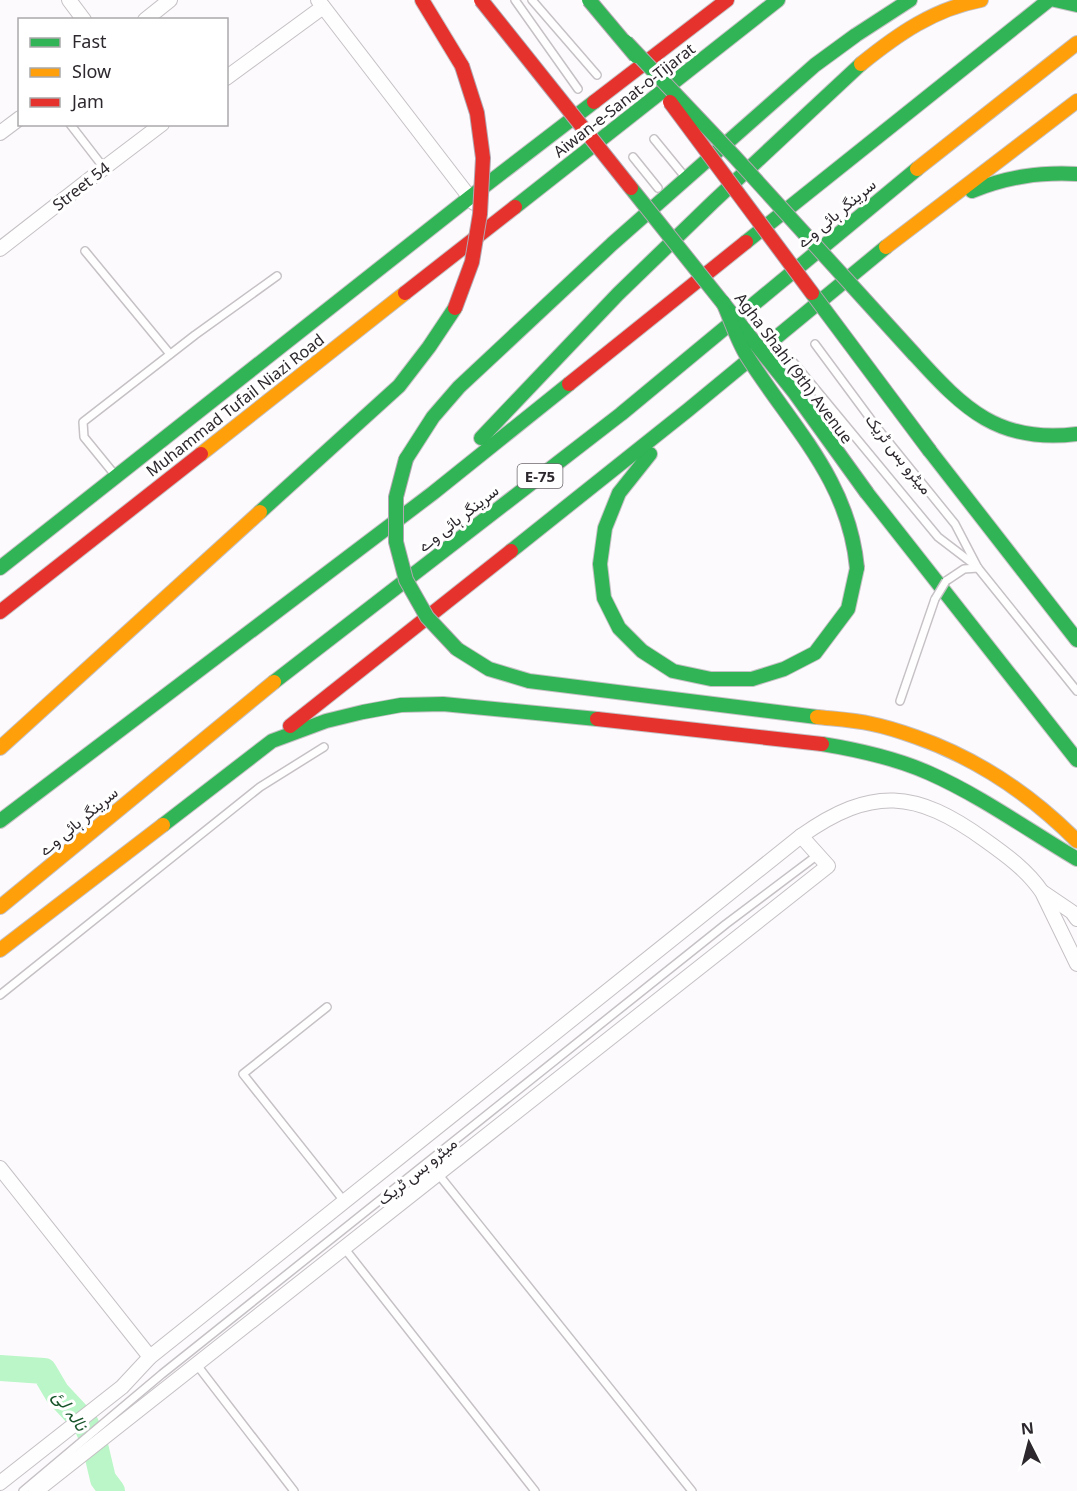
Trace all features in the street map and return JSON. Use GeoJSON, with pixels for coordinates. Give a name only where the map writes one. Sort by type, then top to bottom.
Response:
{"type":"FeatureCollection","features":[{"type":"Feature","properties":{"kind":"main road"},"geometry":{"type":"LineString","coordinates":[[0,748],[399,386],[456,308],[472,262],[480,214],[483,158],[477,113],[462,66],[422,0]]}},
{"type":"Feature","properties":{"kind":"main road","name":"Agha Shahi (9th) Avenue"},"geometry":{"type":"LineString","coordinates":[[481,0],[795,393],[867,493],[1077,760]]}},
{"type":"Feature","properties":{"kind":"main road"},"geometry":{"type":"LineString","coordinates":[[589,0],[915,355],[964,405],[992,423],[1024,434],[1064,437],[1077,434]]}},
{"type":"Feature","properties":{"kind":"main road","name":"Aiwan-e-Sanat-o-Tijarat"},"geometry":{"type":"LineString","coordinates":[[0,568],[469,198],[727,0]]}},
{"type":"Feature","properties":{"kind":"main road","name":"Aiwan-e-Sanat-o-Tijarat"},"geometry":{"type":"LineString","coordinates":[[490,225],[778,0]]}},
{"type":"Feature","properties":{"kind":"main road"},"geometry":{"type":"LineString","coordinates":[[910,0],[865,29],[816,66],[612,244],[459,387],[433,417],[406,459],[396,497],[396,542],[406,580],[427,617],[457,649],[489,669],[529,681],[873,724],[914,735],[993,770],[1052,815],[1077,841]]}},
{"type":"Feature","properties":{"kind":"main road"},"geometry":{"type":"LineString","coordinates":[[433,492],[531,382],[643,267],[858,67],[895,36],[930,14],[979,0]]}},
{"type":"Feature","properties":{"kind":"main road","name":"سرینگر ہائی وے"},"geometry":{"type":"LineString","coordinates":[[0,821],[433,492],[1049,0]]}},
{"type":"Feature","properties":{"kind":"main road"},"geometry":{"type":"LineString","coordinates":[[1055,0],[1077,5]]}},
{"type":"Feature","properties":{"kind":"main road"},"geometry":{"type":"LineString","coordinates":[[626,42],[930,452],[1077,640]]}},
{"type":"Feature","properties":{"kind":"main road","name":"سرینگر ہائی وے"},"geometry":{"type":"LineString","coordinates":[[0,907],[246,704],[621,414],[893,188],[1077,43]]}},
{"type":"Feature","properties":{"kind":"main road"},"geometry":{"type":"LineString","coordinates":[[0,950],[272,741],[688,410],[871,258],[1077,101]]}},
{"type":"Feature","properties":{"kind":"main road"},"geometry":{"type":"LineString","coordinates":[[932,212],[964,194],[999,180],[1035,172],[1077,174]]}},
{"type":"Feature","properties":{"kind":"main road","name":"Muhammad Tufail Niazi Road"},"geometry":{"type":"LineString","coordinates":[[0,612],[490,225]]}},
{"type":"Feature","properties":{"kind":"main road"},"geometry":{"type":"LineString","coordinates":[[688,410],[619,493],[605,528],[600,564],[604,598],[619,628],[642,651],[673,671],[711,679],[752,679],[784,669],[815,653],[848,609],[857,568],[855,546],[848,518],[828,473],[746,354],[723,302]]}},
{"type":"Feature","properties":{"kind":"main road"},"geometry":{"type":"LineString","coordinates":[[272,741],[343,716],[379,708],[420,704],[466,705],[823,744],[859,750],[900,761],[930,773],[964,790],[1077,859]]}},
{"type":"Feature","properties":{"kind":"street"},"geometry":{"type":"LineString","coordinates":[[69,0],[82,18]]}},
{"type":"Feature","properties":{"kind":"street"},"geometry":{"type":"LineString","coordinates":[[148,18],[170,0]]}},
{"type":"Feature","properties":{"kind":"street"},"geometry":{"type":"LineString","coordinates":[[228,76],[322,2],[490,225]]}},
{"type":"Feature","properties":{"kind":"street"},"geometry":{"type":"LineString","coordinates":[[0,133],[18,120]]}},
{"type":"Feature","properties":{"kind":"street","name":"Street 54"},"geometry":{"type":"LineString","coordinates":[[0,249],[159,126]]}},
{"type":"Feature","properties":{"kind":"street"},"geometry":{"type":"LineString","coordinates":[[0,1483],[122,1386],[150,1357],[823,820],[872,802],[894,800],[918,803],[941,812],[1003,853],[1026,872],[1042,892],[1077,964]]}},
{"type":"Feature","properties":{"kind":"street"},"geometry":{"type":"LineString","coordinates":[[38,1489],[828,866],[801,836]]}},
{"type":"Feature","properties":{"kind":"street"},"geometry":{"type":"LineString","coordinates":[[1042,892],[1072,912],[1077,919]]}},
{"type":"Feature","properties":{"kind":"street"},"geometry":{"type":"LineString","coordinates":[[0,1168],[150,1357]]}},
{"type":"Feature","properties":{"kind":"lane"},"geometry":{"type":"LineString","coordinates":[[515,0],[578,89]]}},
{"type":"Feature","properties":{"kind":"lane"},"geometry":{"type":"LineString","coordinates":[[532,0],[597,75]]}},
{"type":"Feature","properties":{"kind":"lane"},"geometry":{"type":"LineString","coordinates":[[72,126],[104,168]]}},
{"type":"Feature","properties":{"kind":"lane"},"geometry":{"type":"LineString","coordinates":[[654,139],[681,172]]}},
{"type":"Feature","properties":{"kind":"lane"},"geometry":{"type":"LineString","coordinates":[[633,157],[658,188]]}},
{"type":"Feature","properties":{"kind":"lane"},"geometry":{"type":"LineString","coordinates":[[85,251],[170,354]]}},
{"type":"Feature","properties":{"kind":"lane"},"geometry":{"type":"LineString","coordinates":[[116,477],[84,438],[83,422],[170,354],[277,276]]}},
{"type":"Feature","properties":{"kind":"lane","name":"میٹرو بس ٹریک"},"geometry":{"type":"LineString","coordinates":[[815,344],[878,429],[955,524],[978,568],[1077,691]]}},
{"type":"Feature","properties":{"kind":"lane","name":"میٹرو بس ٹریک"},"geometry":{"type":"LineString","coordinates":[[794,363],[938,537],[978,568]]}},
{"type":"Feature","properties":{"kind":"lane"},"geometry":{"type":"LineString","coordinates":[[900,701],[935,599],[946,581],[964,569],[978,568]]}},
{"type":"Feature","properties":{"kind":"lane"},"geometry":{"type":"LineString","coordinates":[[0,995],[260,787],[324,747]]}},
{"type":"Feature","properties":{"kind":"lane","name":"میٹرو بس ٹریک"},"geometry":{"type":"LineString","coordinates":[[23,1491],[131,1400],[716,931],[815,857]]}},
{"type":"Feature","properties":{"kind":"lane"},"geometry":{"type":"LineString","coordinates":[[327,1007],[243,1074],[344,1201]]}},
{"type":"Feature","properties":{"kind":"lane"},"geometry":{"type":"LineString","coordinates":[[439,1175],[692,1491]]}},
{"type":"Feature","properties":{"kind":"lane"},"geometry":{"type":"LineString","coordinates":[[345,1249],[535,1491]]}},
{"type":"Feature","properties":{"kind":"lane"},"geometry":{"type":"LineString","coordinates":[[197,1365],[294,1491]]}},
{"type":"Feature","properties":{"kind":"waterway","name":"نالہ لئ"},"geometry":{"type":"LineString","coordinates":[[0,1368],[44,1371],[57,1393],[86,1424],[95,1445],[103,1479],[112,1491]]}},
{"type":"Feature","properties":{"kind":"traffic: fast"},"geometry":{"type":"LineString","coordinates":[[589,0],[636,56]]}},
{"type":"Feature","properties":{"kind":"traffic: fast"},"geometry":{"type":"LineString","coordinates":[[515,207],[778,0]]}},
{"type":"Feature","properties":{"kind":"traffic: fast"},"geometry":{"type":"LineString","coordinates":[[406,459],[433,417],[459,387],[612,244],[815,65],[910,0]]}},
{"type":"Feature","properties":{"kind":"traffic: fast"},"geometry":{"type":"LineString","coordinates":[[746,242],[1049,0]]}},
{"type":"Feature","properties":{"kind":"traffic: fast"},"geometry":{"type":"LineString","coordinates":[[1055,0],[1077,5]]}},
{"type":"Feature","properties":{"kind":"traffic: fast"},"geometry":{"type":"LineString","coordinates":[[626,42],[734,156],[915,355]]}},
{"type":"Feature","properties":{"kind":"traffic: fast"},"geometry":{"type":"LineString","coordinates":[[481,438],[618,294],[861,64]]}},
{"type":"Feature","properties":{"kind":"traffic: fast"},"geometry":{"type":"LineString","coordinates":[[0,568],[594,102]]}},
{"type":"Feature","properties":{"kind":"traffic: fast"},"geometry":{"type":"LineString","coordinates":[[274,682],[621,414],[917,169]]}},
{"type":"Feature","properties":{"kind":"traffic: fast"},"geometry":{"type":"LineString","coordinates":[[972,191],[1023,176],[1077,174]]}},
{"type":"Feature","properties":{"kind":"traffic: fast"},"geometry":{"type":"LineString","coordinates":[[631,188],[795,393],[867,493]]}},
{"type":"Feature","properties":{"kind":"traffic: fast"},"geometry":{"type":"LineString","coordinates":[[511,551],[688,410],[886,247]]}},
{"type":"Feature","properties":{"kind":"traffic: fast"},"geometry":{"type":"LineString","coordinates":[[812,293],[930,451]]}},
{"type":"Feature","properties":{"kind":"traffic: fast"},"geometry":{"type":"LineString","coordinates":[[723,302],[747,356],[831,481],[852,537],[857,568]]}},
{"type":"Feature","properties":{"kind":"traffic: fast"},"geometry":{"type":"LineString","coordinates":[[260,512],[399,386],[455,308]]}},
{"type":"Feature","properties":{"kind":"traffic: fast"},"geometry":{"type":"LineString","coordinates":[[915,355],[950,392],[967,406],[1004,428],[1050,436],[1077,434]]}},
{"type":"Feature","properties":{"kind":"traffic: fast"},"geometry":{"type":"LineString","coordinates":[[0,821],[433,493],[569,384]]}},
{"type":"Feature","properties":{"kind":"traffic: fast"},"geometry":{"type":"LineString","coordinates":[[930,451],[1077,640]]}},
{"type":"Feature","properties":{"kind":"traffic: fast"},"geometry":{"type":"LineString","coordinates":[[650,454],[619,493],[605,528],[600,564],[604,598],[619,628],[642,651],[673,671],[711,679],[752,679],[784,669],[815,653],[848,609],[857,568]]}},
{"type":"Feature","properties":{"kind":"traffic: fast"},"geometry":{"type":"LineString","coordinates":[[406,459],[396,497],[396,542],[406,580],[427,617],[457,649]]}},
{"type":"Feature","properties":{"kind":"traffic: fast"},"geometry":{"type":"LineString","coordinates":[[867,493],[1077,760]]}},
{"type":"Feature","properties":{"kind":"traffic: fast"},"geometry":{"type":"LineString","coordinates":[[457,649],[489,669],[529,681],[817,717]]}},
{"type":"Feature","properties":{"kind":"traffic: fast"},"geometry":{"type":"LineString","coordinates":[[163,825],[272,741],[326,721],[401,705],[443,704],[597,719]]}},
{"type":"Feature","properties":{"kind":"traffic: fast"},"geometry":{"type":"LineString","coordinates":[[822,744],[877,755],[929,773],[986,803],[1077,859]]}},
{"type":"Feature","properties":{"kind":"traffic: slow"},"geometry":{"type":"LineString","coordinates":[[861,64],[917,24],[932,16],[981,0]]}},
{"type":"Feature","properties":{"kind":"traffic: slow"},"geometry":{"type":"LineString","coordinates":[[917,169],[1077,43]]}},
{"type":"Feature","properties":{"kind":"traffic: slow"},"geometry":{"type":"LineString","coordinates":[[886,247],[1077,101]]}},
{"type":"Feature","properties":{"kind":"traffic: slow"},"geometry":{"type":"LineString","coordinates":[[201,454],[405,293]]}},
{"type":"Feature","properties":{"kind":"traffic: slow"},"geometry":{"type":"LineString","coordinates":[[0,748],[260,512]]}},
{"type":"Feature","properties":{"kind":"traffic: slow"},"geometry":{"type":"LineString","coordinates":[[0,907],[274,682]]}},
{"type":"Feature","properties":{"kind":"traffic: slow"},"geometry":{"type":"LineString","coordinates":[[817,717],[883,727],[916,737],[961,756],[1022,793],[1077,841]]}},
{"type":"Feature","properties":{"kind":"traffic: slow"},"geometry":{"type":"LineString","coordinates":[[0,950],[163,825]]}},
{"type":"Feature","properties":{"kind":"traffic: jam"},"geometry":{"type":"LineString","coordinates":[[422,0],[462,66]]}},
{"type":"Feature","properties":{"kind":"traffic: jam"},"geometry":{"type":"LineString","coordinates":[[481,0],[631,188]]}},
{"type":"Feature","properties":{"kind":"traffic: jam"},"geometry":{"type":"LineString","coordinates":[[594,102],[727,0]]}},
{"type":"Feature","properties":{"kind":"traffic: jam"},"geometry":{"type":"LineString","coordinates":[[455,308],[472,262],[480,214],[483,158],[477,113],[462,66]]}},
{"type":"Feature","properties":{"kind":"traffic: jam"},"geometry":{"type":"LineString","coordinates":[[670,102],[812,293]]}},
{"type":"Feature","properties":{"kind":"traffic: jam"},"geometry":{"type":"LineString","coordinates":[[405,293],[515,207]]}},
{"type":"Feature","properties":{"kind":"traffic: jam"},"geometry":{"type":"LineString","coordinates":[[569,384],[746,242]]}},
{"type":"Feature","properties":{"kind":"traffic: jam"},"geometry":{"type":"LineString","coordinates":[[0,612],[201,454]]}},
{"type":"Feature","properties":{"kind":"traffic: jam"},"geometry":{"type":"LineString","coordinates":[[290,726],[511,551]]}},
{"type":"Feature","properties":{"kind":"traffic: jam"},"geometry":{"type":"LineString","coordinates":[[597,719],[822,744]]}}]}
